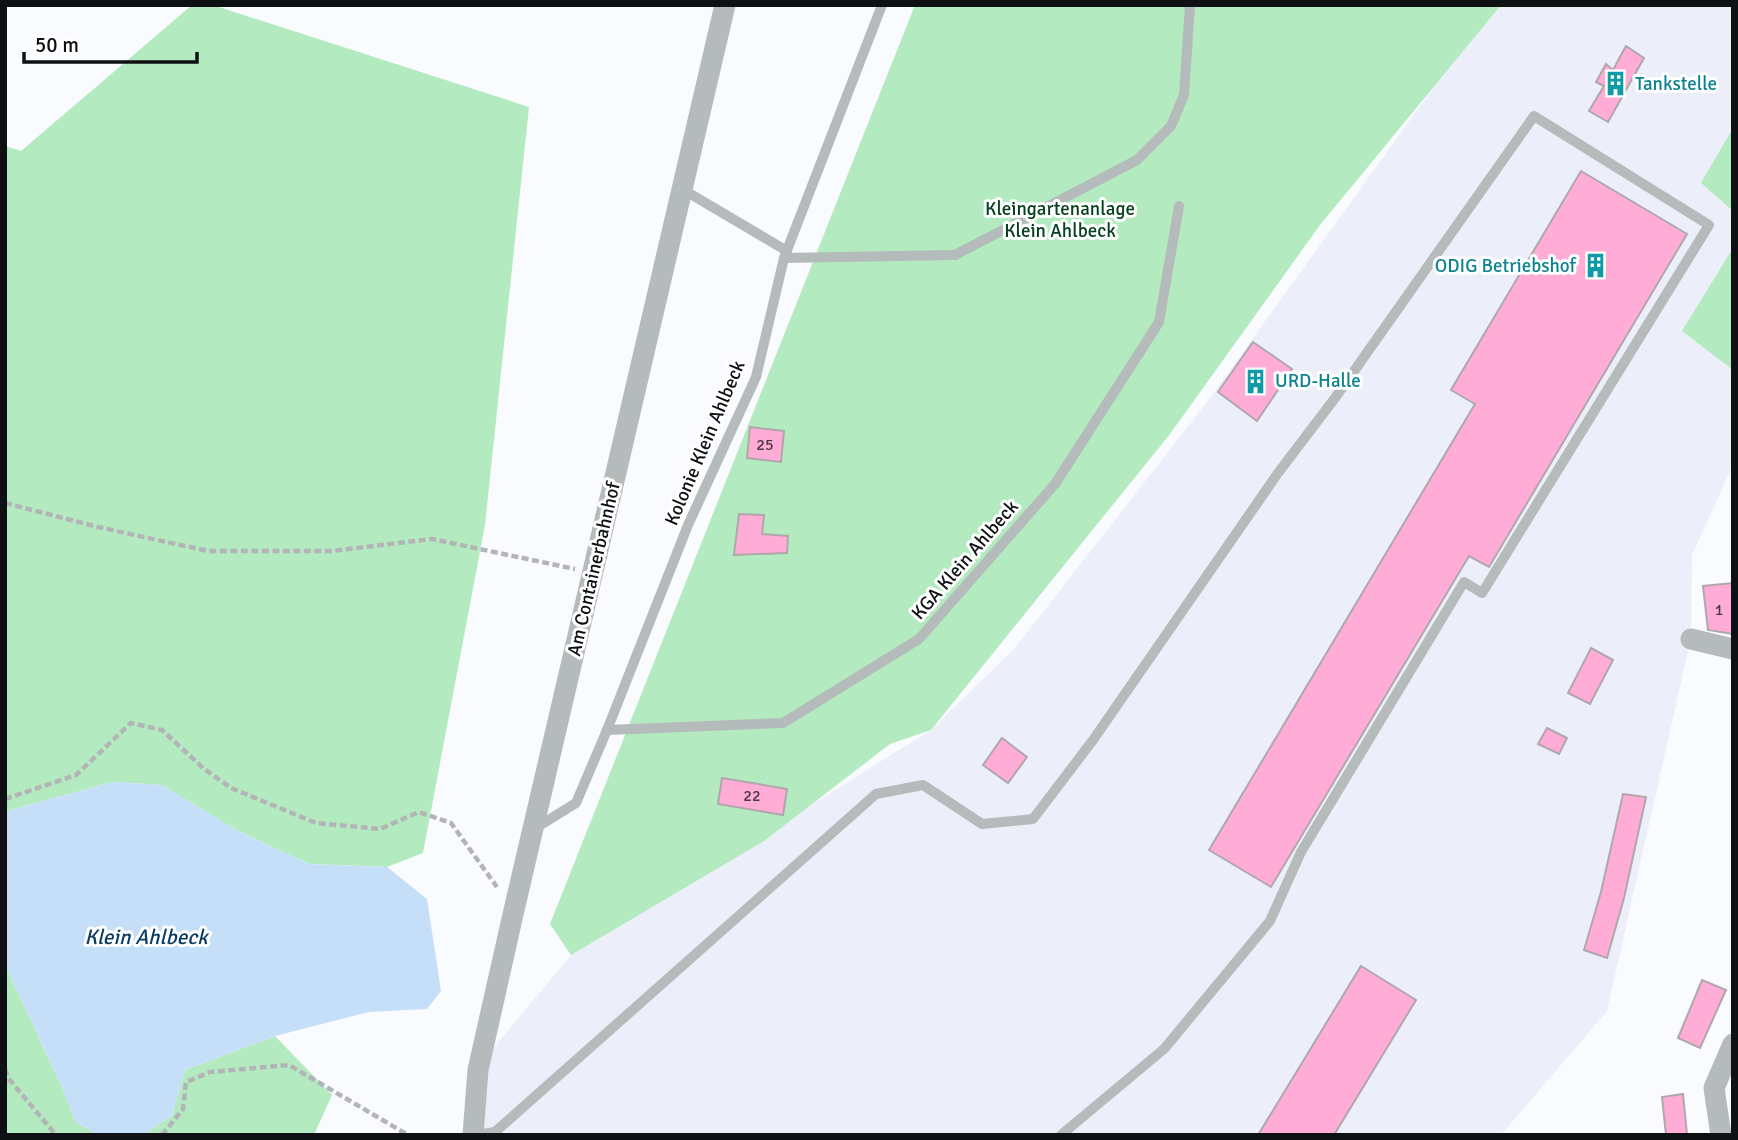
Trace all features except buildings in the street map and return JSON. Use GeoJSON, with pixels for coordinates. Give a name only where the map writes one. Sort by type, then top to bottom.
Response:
{"type":"FeatureCollection","features":[{"type":"Feature","properties":{"kind":"street","name":"Am Containerbahnhof"},"geometry":{"type":"LineString","coordinates":[[475,1135],[478,1070],[725,5]]}},
{"type":"Feature","properties":{"kind":"street"},"geometry":{"type":"LineString","coordinates":[[1692,639],[1733,649]]}},
{"type":"Feature","properties":{"kind":"street"},"geometry":{"type":"LineString","coordinates":[[1721,1135],[1714,1088],[1733,1044]]}},
{"type":"Feature","properties":{"kind":"lane","name":"Kolonie Klein Ahlbeck"},"geometry":{"type":"LineString","coordinates":[[534,829],[576,803],[607,730],[688,525],[756,377],[785,255],[882,5]]}},
{"type":"Feature","properties":{"kind":"lane"},"geometry":{"type":"LineString","coordinates":[[681,189],[785,255],[956,255],[1137,160],[1171,126],[1184,95],[1190,5]]}},
{"type":"Feature","properties":{"kind":"lane"},"geometry":{"type":"LineString","coordinates":[[475,1135],[495,1132],[876,794],[923,785],[982,824],[1033,819],[1093,740],[1278,473],[1335,398],[1534,116],[1709,225],[1482,593],[1464,583],[1301,852],[1270,921],[1164,1049],[1061,1135]]}},
{"type":"Feature","properties":{"kind":"lane","name":"KGA Klein Ahlbeck"},"geometry":{"type":"LineString","coordinates":[[607,730],[783,723],[919,639],[1055,484],[1159,322],[1179,206]]}},
{"type":"Feature","properties":{"kind":"path"},"geometry":{"type":"LineString","coordinates":[[5,503],[208,551],[332,551],[432,539],[593,572]]}},
{"type":"Feature","properties":{"kind":"path"},"geometry":{"type":"LineString","coordinates":[[5,799],[76,775],[131,723],[163,730],[203,768],[231,788],[316,823],[380,830],[419,812],[451,823],[514,910]]}},
{"type":"Feature","properties":{"kind":"path"},"geometry":{"type":"LineString","coordinates":[[162,1135],[183,1109],[186,1082],[210,1072],[289,1066],[408,1135]]}},
{"type":"Feature","properties":{"kind":"path"},"geometry":{"type":"LineString","coordinates":[[5,1069],[9,1079],[56,1135]]}},
{"type":"Feature","properties":{"kind":"shaded area"},"geometry":{"type":"Polygon","coordinates":[[[1501,5],[1733,5],[1733,465],[1692,555],[1691,638],[1607,1011],[1501,1135],[481,1135],[485,1058],[571,955],[931,730],[1015,648],[1207,402],[1446,70],[1501,5]]]}},
{"type":"Feature","properties":{"kind":"green space"},"geometry":{"type":"Polygon","coordinates":[[[192,5],[213,5],[529,107],[485,525],[423,853],[387,867],[309,864],[238,831],[162,785],[112,782],[11,810],[5,815],[5,146],[21,151],[192,5]]]}},
{"type":"Feature","properties":{"kind":"green space","name":"Kleingartenanlage Klein Ahlbeck"},"geometry":{"type":"Polygon","coordinates":[[[915,5],[1501,5],[1320,225],[1170,434],[931,730],[890,744],[764,841],[571,955],[550,924],[915,5]]]}},
{"type":"Feature","properties":{"kind":"green space"},"geometry":{"type":"Polygon","coordinates":[[[1733,128],[1733,211],[1701,183],[1733,128]]]}},
{"type":"Feature","properties":{"kind":"green space"},"geometry":{"type":"Polygon","coordinates":[[[1733,248],[1733,370],[1682,331],[1733,248]]]}},
{"type":"Feature","properties":{"kind":"green space"},"geometry":{"type":"Polygon","coordinates":[[[5,965],[75,1121],[97,1135],[5,1135],[5,965]]]}},
{"type":"Feature","properties":{"kind":"green space"},"geometry":{"type":"Polygon","coordinates":[[[275,1036],[332,1095],[314,1135],[144,1135],[172,1115],[185,1070],[275,1036]]]}},
{"type":"Feature","properties":{"kind":"water","name":"Klein Ahlbeck"},"geometry":{"type":"Polygon","coordinates":[[[112,782],[162,785],[238,831],[309,864],[387,867],[427,899],[441,991],[427,1009],[369,1012],[275,1036],[185,1070],[172,1115],[144,1135],[97,1135],[75,1121],[5,965],[5,815],[11,810],[112,782]]]}},
{"type":"Feature","properties":{"kind":"place","name":"Tankstelle"},"geometry":{"type":"Point","coordinates":[1615,84]}},
{"type":"Feature","properties":{"kind":"place","name":"ODIG Betriebshof"},"geometry":{"type":"Point","coordinates":[1596,266]}},
{"type":"Feature","properties":{"kind":"place","name":"URD-Halle"},"geometry":{"type":"Point","coordinates":[1255,381]}}]}
